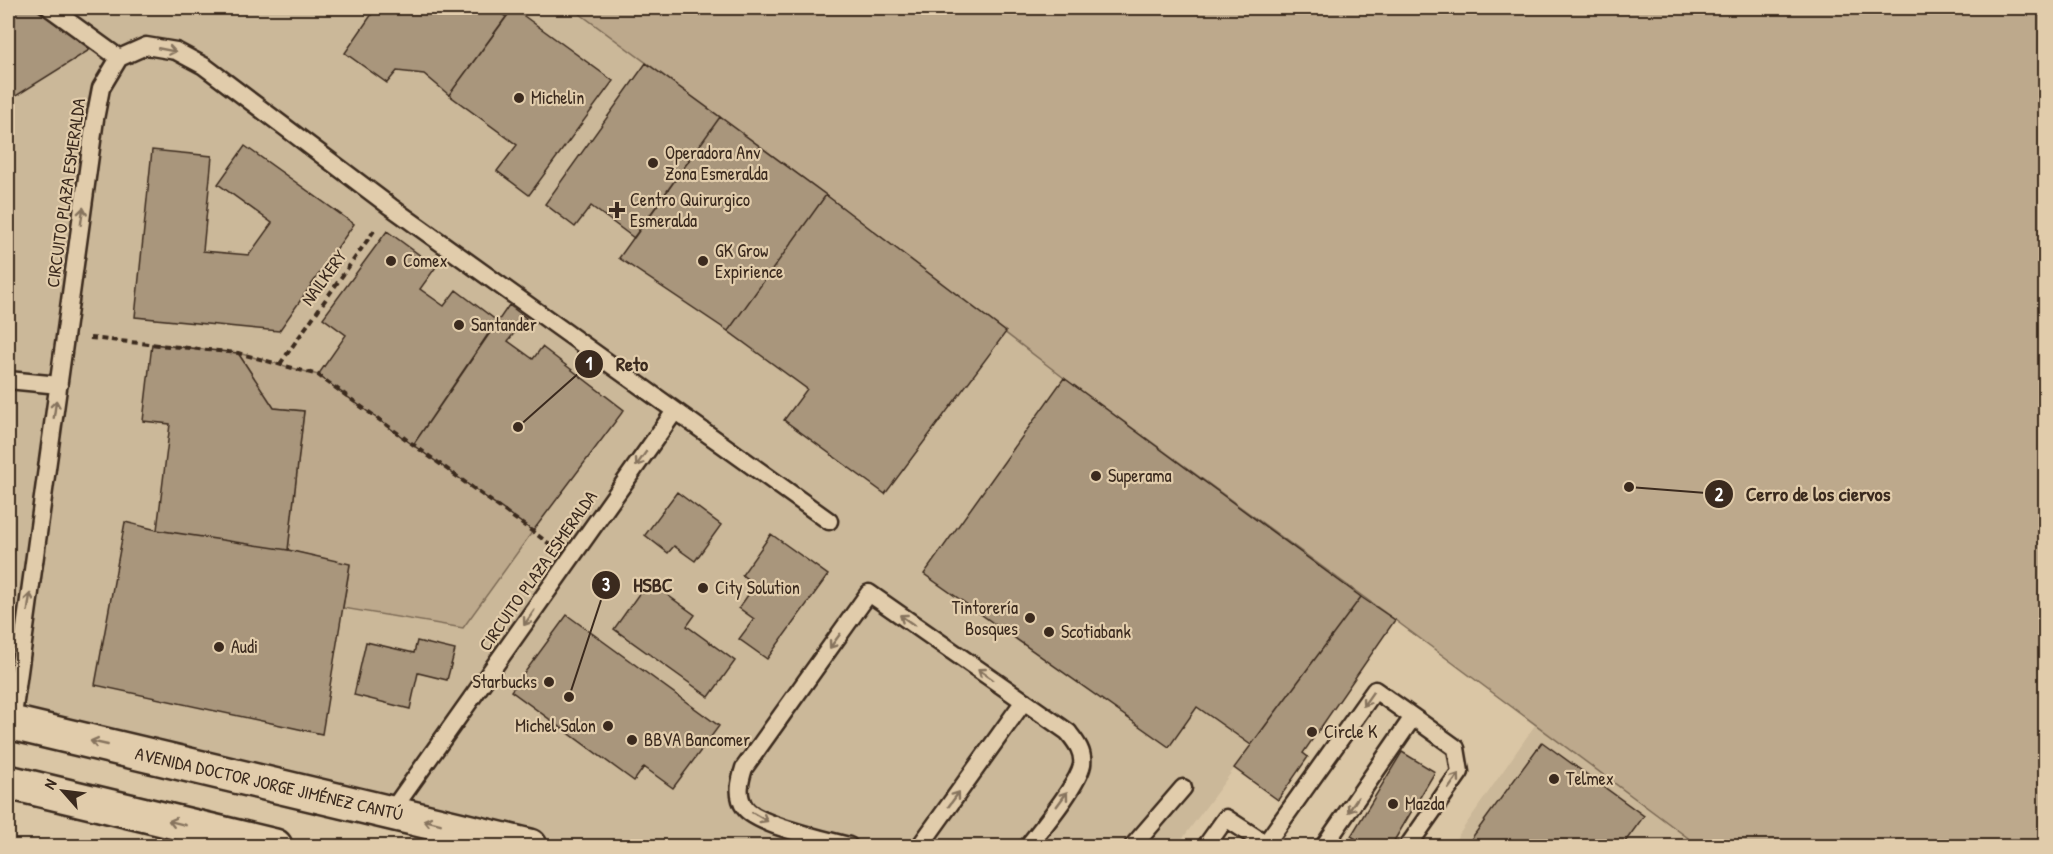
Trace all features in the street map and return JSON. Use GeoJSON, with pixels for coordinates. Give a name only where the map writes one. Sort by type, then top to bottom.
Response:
{"type":"FeatureCollection","features":[{"type":"Feature","properties":{"kind":"street","name":"AVENIDA DOCTOR JORGE JIMÉNEZ CANTÚ"},"geometry":{"type":"LineString","coordinates":[[10,722],[530,846]]}},
{"type":"Feature","properties":{"kind":"street"},"geometry":{"type":"LineString","coordinates":[[8,782],[275,846]]}},
{"type":"Feature","properties":{"kind":"lane"},"geometry":{"type":"LineString","coordinates":[[50,8],[118,58],[146,46],[176,51],[204,66],[391,207],[830,521]]}},
{"type":"Feature","properties":{"kind":"lane","name":"CIRCUITO PLAZA ESMERALDA"},"geometry":{"type":"LineString","coordinates":[[10,722],[95,119],[101,88],[118,58]]}},
{"type":"Feature","properties":{"kind":"lane"},"geometry":{"type":"LineString","coordinates":[[8,380],[59,385]]}},
{"type":"Feature","properties":{"kind":"lane","name":"CIRCUITO PLAZA ESMERALDA"},"geometry":{"type":"LineString","coordinates":[[390,813],[675,411]]}},
{"type":"Feature","properties":{"kind":"lane"},"geometry":{"type":"LineString","coordinates":[[849,846],[761,820],[745,808],[738,788],[744,768],[869,593],[1068,732],[1079,746],[1082,763],[1076,780],[1028,846]]}},
{"type":"Feature","properties":{"kind":"lane"},"geometry":{"type":"LineString","coordinates":[[1206,846],[1226,818],[1266,846],[1374,690],[1456,748],[1460,772],[1408,846]]}},
{"type":"Feature","properties":{"kind":"lane"},"geometry":{"type":"LineString","coordinates":[[920,846],[1024,701]]}},
{"type":"Feature","properties":{"kind":"lane"},"geometry":{"type":"LineString","coordinates":[[1324,846],[1413,717]]}},
{"type":"Feature","properties":{"kind":"lane"},"geometry":{"type":"LineString","coordinates":[[1133,846],[1183,788]]}},
{"type":"Feature","properties":{"kind":"path","name":"NAILKERY"},"geometry":{"type":"LineString","coordinates":[[279,364],[391,207]]}},
{"type":"Feature","properties":{"kind":"path"},"geometry":{"type":"LineString","coordinates":[[65,336],[238,353],[318,375],[571,559]]}},
{"type":"Feature","properties":{"kind":"shaded area"},"geometry":{"type":"Polygon","coordinates":[[[8,8],[572,8],[826,195],[1064,378],[1361,597],[1177,846],[532,846],[8,722],[8,8]]]}},
{"type":"Feature","properties":{"kind":"shaded area"},"geometry":{"type":"Polygon","coordinates":[[[572,8],[2045,8],[2045,846],[1699,846],[1064,378],[826,195],[572,8]]]}},
{"type":"Feature","properties":{"kind":"shaded area"},"geometry":{"type":"Polygon","coordinates":[[[238,353],[318,375],[533,531],[463,628],[343,608],[350,565],[288,550],[304,411],[274,408],[238,353]]]}},
{"type":"Feature","properties":{"kind":"shaded area","name":"Telmex"},"geometry":{"type":"Polygon","coordinates":[[[1535,725],[1699,846],[1451,846],[1535,725]]]}},
{"type":"Feature","properties":{"kind":"building"},"geometry":{"type":"Polygon","coordinates":[[[8,8],[34,8],[91,49],[8,101],[8,8]]]}},
{"type":"Feature","properties":{"kind":"building"},"geometry":{"type":"Polygon","coordinates":[[[376,8],[493,8],[506,17],[449,95],[424,74],[397,71],[387,83],[345,53],[376,8]]]}},
{"type":"Feature","properties":{"kind":"building"},"geometry":{"type":"Polygon","coordinates":[[[513,8],[613,81],[529,195],[497,171],[517,145],[449,95],[513,8]]]}},
{"type":"Feature","properties":{"kind":"building"},"geometry":{"type":"Polygon","coordinates":[[[646,63],[720,117],[634,238],[591,206],[575,227],[545,204],[646,63]]]}},
{"type":"Feature","properties":{"kind":"building"},"geometry":{"type":"Polygon","coordinates":[[[720,117],[826,195],[728,331],[619,258],[720,117]]]}},
{"type":"Feature","properties":{"kind":"building"},"geometry":{"type":"Polygon","coordinates":[[[245,146],[354,224],[279,331],[135,317],[152,150],[212,156],[203,251],[249,255],[272,223],[218,184],[245,146]]]}},
{"type":"Feature","properties":{"kind":"building"},"geometry":{"type":"Polygon","coordinates":[[[826,195],[1006,332],[885,494],[784,420],[807,389],[728,331],[826,195]]]}},
{"type":"Feature","properties":{"kind":"building"},"geometry":{"type":"Polygon","coordinates":[[[387,231],[436,267],[420,289],[444,306],[456,290],[497,321],[413,445],[318,375],[346,335],[323,318],[387,231]]]}},
{"type":"Feature","properties":{"kind":"building"},"geometry":{"type":"Polygon","coordinates":[[[509,305],[526,318],[508,341],[533,359],[542,347],[624,410],[533,531],[413,445],[509,305]]]}},
{"type":"Feature","properties":{"kind":"building"},"geometry":{"type":"Polygon","coordinates":[[[152,344],[238,353],[274,408],[304,411],[288,550],[157,530],[170,424],[143,421],[152,344]]]}},
{"type":"Feature","properties":{"kind":"building","name":"Superama"},"geometry":{"type":"Polygon","coordinates":[[[1064,378],[1361,597],[1251,745],[1197,707],[1169,747],[924,574],[1064,378]]]}},
{"type":"Feature","properties":{"kind":"building"},"geometry":{"type":"Polygon","coordinates":[[[677,492],[721,525],[695,561],[674,546],[668,553],[645,535],[677,492]]]}},
{"type":"Feature","properties":{"kind":"building","name":"Audi"},"geometry":{"type":"Polygon","coordinates":[[[125,522],[157,530],[288,550],[350,564],[322,734],[95,685],[125,522]]]}},
{"type":"Feature","properties":{"kind":"building"},"geometry":{"type":"Polygon","coordinates":[[[771,534],[828,575],[767,659],[739,639],[754,619],[739,608],[755,585],[742,575],[771,534]]]}},
{"type":"Feature","properties":{"kind":"building"},"geometry":{"type":"Polygon","coordinates":[[[648,581],[695,615],[687,626],[735,661],[709,697],[614,629],[648,581]]]}},
{"type":"Feature","properties":{"kind":"building"},"geometry":{"type":"Polygon","coordinates":[[[1361,597],[1395,620],[1303,753],[1308,757],[1278,800],[1234,768],[1361,597]]]}},
{"type":"Feature","properties":{"kind":"building"},"geometry":{"type":"Polygon","coordinates":[[[567,615],[719,726],[673,788],[644,767],[634,781],[511,691],[567,615]]]}},
{"type":"Feature","properties":{"kind":"building"},"geometry":{"type":"Polygon","coordinates":[[[417,641],[455,650],[447,680],[418,673],[410,709],[354,695],[366,642],[414,653],[417,641]]]}},
{"type":"Feature","properties":{"kind":"building","name":"Telmex"},"geometry":{"type":"Polygon","coordinates":[[[1542,742],[1644,816],[1622,846],[1466,846],[1542,742]]]}},
{"type":"Feature","properties":{"kind":"building","name":"Mazda"},"geometry":{"type":"Polygon","coordinates":[[[1402,752],[1435,772],[1391,846],[1368,846],[1351,836],[1402,752]]]}},
{"type":"Feature","properties":{"kind":"place","name":"Michelin"},"geometry":{"type":"Point","coordinates":[519,98]}},
{"type":"Feature","properties":{"kind":"place","name":"Operadora Anv Zona Esmeralda"},"geometry":{"type":"Point","coordinates":[653,163]}},
{"type":"Feature","properties":{"kind":"place","name":"Centro Quirurgico Esmeralda"},"geometry":{"type":"Point","coordinates":[617,210]}},
{"type":"Feature","properties":{"kind":"place","name":"Comex"},"geometry":{"type":"Point","coordinates":[391,261]}},
{"type":"Feature","properties":{"kind":"place","name":"GK Grow Expirience"},"geometry":{"type":"Point","coordinates":[703,261]}},
{"type":"Feature","properties":{"kind":"place","name":"Santander"},"geometry":{"type":"Point","coordinates":[459,325]}},
{"type":"Feature","properties":{"kind":"place","name":"Reto"},"geometry":{"type":"Point","coordinates":[518,427]}},
{"type":"Feature","properties":{"kind":"place","name":"Superama"},"geometry":{"type":"Point","coordinates":[1096,476]}},
{"type":"Feature","properties":{"kind":"place","name":"Cerro de los ciervos"},"geometry":{"type":"Point","coordinates":[1629,487]}},
{"type":"Feature","properties":{"kind":"place","name":"City Solution"},"geometry":{"type":"Point","coordinates":[703,588]}},
{"type":"Feature","properties":{"kind":"place","name":"Tintorería Bosques"},"geometry":{"type":"Point","coordinates":[1030,618]}},
{"type":"Feature","properties":{"kind":"place","name":"Scotiabank"},"geometry":{"type":"Point","coordinates":[1049,632]}},
{"type":"Feature","properties":{"kind":"place","name":"Audi"},"geometry":{"type":"Point","coordinates":[219,647]}},
{"type":"Feature","properties":{"kind":"place","name":"Starbucks"},"geometry":{"type":"Point","coordinates":[549,682]}},
{"type":"Feature","properties":{"kind":"place","name":"HSBC"},"geometry":{"type":"Point","coordinates":[569,697]}},
{"type":"Feature","properties":{"kind":"place","name":"Michel Salon"},"geometry":{"type":"Point","coordinates":[608,726]}},
{"type":"Feature","properties":{"kind":"place","name":"Circle K"},"geometry":{"type":"Point","coordinates":[1312,732]}},
{"type":"Feature","properties":{"kind":"place","name":"BBVA Bancomer"},"geometry":{"type":"Point","coordinates":[632,740]}},
{"type":"Feature","properties":{"kind":"place","name":"Telmex"},"geometry":{"type":"Point","coordinates":[1554,779]}},
{"type":"Feature","properties":{"kind":"place","name":"Mazda"},"geometry":{"type":"Point","coordinates":[1393,804]}}]}
